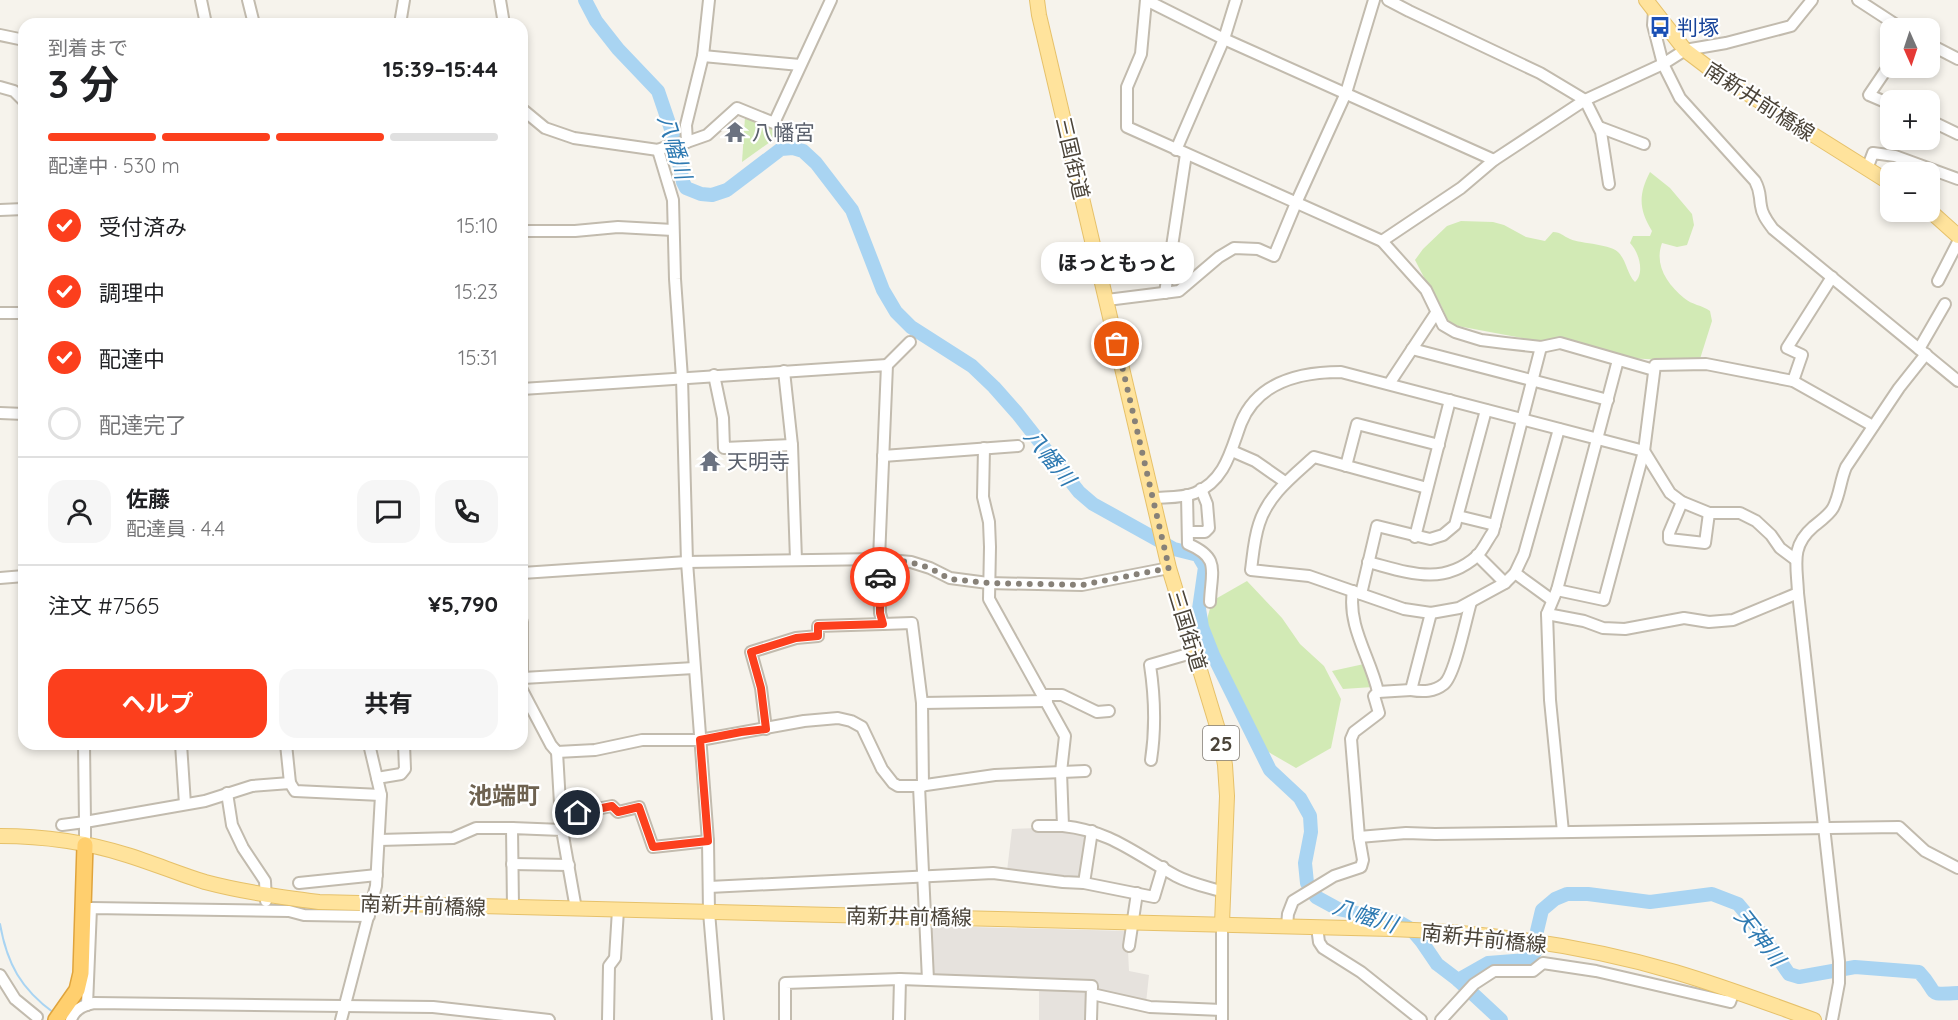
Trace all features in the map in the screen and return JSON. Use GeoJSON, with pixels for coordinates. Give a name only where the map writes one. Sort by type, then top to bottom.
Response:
{"type":"FeatureCollection","features":[{"type":"Feature","properties":{"kind":"highway"},"geometry":{"type":"LineString","coordinates":[[66,1015],[81,973],[85,844]]}},
{"type":"Feature","properties":{"kind":"main road","name":"三国街道"},"geometry":{"type":"LineString","coordinates":[[1037,0],[1169,568],[1220,736],[1227,796],[1222,925]]}},
{"type":"Feature","properties":{"kind":"main road","name":"南新井前橋線"},"geometry":{"type":"LineString","coordinates":[[1650,5],[1686,50],[1730,84],[1880,177]]}},
{"type":"Feature","properties":{"kind":"main road"},"geometry":{"type":"LineString","coordinates":[[1940,220],[1958,236]]}},
{"type":"Feature","properties":{"kind":"main road","name":"南新井前橋線"},"geometry":{"type":"LineString","coordinates":[[0,836],[52,838],[85,844],[204,882],[266,896],[370,910],[576,909],[924,916],[1433,931],[1549,944],[1600,954],[1674,972],[1814,1020]]}},
{"type":"Feature","properties":{"kind":"street"},"geometry":{"type":"LineString","coordinates":[[201,0],[205,18]]}},
{"type":"Feature","properties":{"kind":"street"},"geometry":{"type":"LineString","coordinates":[[248,0],[252,18]]}},
{"type":"Feature","properties":{"kind":"street"},"geometry":{"type":"LineString","coordinates":[[401,18],[404,0]]}},
{"type":"Feature","properties":{"kind":"street"},"geometry":{"type":"LineString","coordinates":[[500,0],[503,18]]}},
{"type":"Feature","properties":{"kind":"street"},"geometry":{"type":"LineString","coordinates":[[684,143],[686,124],[703,56],[709,0]]}},
{"type":"Feature","properties":{"kind":"street"},"geometry":{"type":"LineString","coordinates":[[528,114],[545,128],[574,138],[663,148],[707,135],[737,108],[774,123],[831,0]]}},
{"type":"Feature","properties":{"kind":"street"},"geometry":{"type":"LineString","coordinates":[[1494,160],[1224,39],[1146,0],[1141,54],[1127,87],[1127,127],[1382,241],[1426,290],[1443,325],[1455,332],[1481,340],[1541,347],[1560,344],[1654,370]]}},
{"type":"Feature","properties":{"kind":"street"},"geometry":{"type":"LineString","coordinates":[[1164,292],[1181,152],[1224,39],[1236,0]]}},
{"type":"Feature","properties":{"kind":"street"},"geometry":{"type":"LineString","coordinates":[[1107,300],[1179,291],[1219,257],[1234,248],[1258,249],[1274,256],[1346,93],[1374,0]]}},
{"type":"Feature","properties":{"kind":"street"},"geometry":{"type":"LineString","coordinates":[[1388,0],[1540,73],[1585,100],[1599,128],[1609,184]]}},
{"type":"Feature","properties":{"kind":"street"},"geometry":{"type":"LineString","coordinates":[[1382,241],[1461,188],[1494,160],[1585,100],[1663,64],[1686,50],[1726,43],[1791,26],[1812,0]]}},
{"type":"Feature","properties":{"kind":"street"},"geometry":{"type":"LineString","coordinates":[[1858,0],[1886,18]]}},
{"type":"Feature","properties":{"kind":"street"},"geometry":{"type":"LineString","coordinates":[[1650,5],[1663,64],[1680,98],[1755,181],[1760,190],[1763,212],[1773,229],[1958,381]]}},
{"type":"Feature","properties":{"kind":"street"},"geometry":{"type":"LineString","coordinates":[[0,35],[18,39]]}},
{"type":"Feature","properties":{"kind":"street"},"geometry":{"type":"LineString","coordinates":[[1940,50],[1958,59]]}},
{"type":"Feature","properties":{"kind":"street"},"geometry":{"type":"LineString","coordinates":[[703,56],[800,66]]}},
{"type":"Feature","properties":{"kind":"street"},"geometry":{"type":"LineString","coordinates":[[1880,100],[1869,95],[1881,78]]}},
{"type":"Feature","properties":{"kind":"street"},"geometry":{"type":"LineString","coordinates":[[0,87],[14,91],[18,95]]}},
{"type":"Feature","properties":{"kind":"street"},"geometry":{"type":"LineString","coordinates":[[1940,125],[1958,134]]}},
{"type":"Feature","properties":{"kind":"street"},"geometry":{"type":"LineString","coordinates":[[1599,128],[1644,144]]}},
{"type":"Feature","properties":{"kind":"street"},"geometry":{"type":"LineString","coordinates":[[663,148],[673,200],[687,562],[708,841],[709,912],[718,1020]]}},
{"type":"Feature","properties":{"kind":"street"},"geometry":{"type":"LineString","coordinates":[[1867,169],[1873,153],[1895,156],[1958,179]]}},
{"type":"Feature","properties":{"kind":"street"},"geometry":{"type":"LineString","coordinates":[[0,210],[18,209]]}},
{"type":"Feature","properties":{"kind":"street"},"geometry":{"type":"LineString","coordinates":[[528,231],[575,231],[618,227],[673,230]]}},
{"type":"Feature","properties":{"kind":"street"},"geometry":{"type":"LineString","coordinates":[[1938,281],[1958,242]]}},
{"type":"Feature","properties":{"kind":"street"},"geometry":{"type":"LineString","coordinates":[[1793,381],[1802,355],[1787,348],[1832,277]]}},
{"type":"Feature","properties":{"kind":"street"},"geometry":{"type":"LineString","coordinates":[[1832,1020],[1839,983],[1839,961],[1798,593],[1796,560],[1798,544],[1802,536],[1832,510],[1846,468],[1923,351],[1945,304]]}},
{"type":"Feature","properties":{"kind":"street"},"geometry":{"type":"LineString","coordinates":[[0,313],[18,313]]}},
{"type":"Feature","properties":{"kind":"street"},"geometry":{"type":"LineString","coordinates":[[1389,384],[1436,313]]}},
{"type":"Feature","properties":{"kind":"street"},"geometry":{"type":"LineString","coordinates":[[528,389],[887,365],[910,342]]}},
{"type":"Feature","properties":{"kind":"street"},"geometry":{"type":"LineString","coordinates":[[1368,562],[1420,575],[1440,575],[1477,555],[1493,532],[1541,347]]}},
{"type":"Feature","properties":{"kind":"street"},"geometry":{"type":"LineString","coordinates":[[1412,349],[1608,400]]}},
{"type":"Feature","properties":{"kind":"street"},"geometry":{"type":"LineString","coordinates":[[1563,832],[1550,700],[1547,614],[1598,439],[1618,360]]}},
{"type":"Feature","properties":{"kind":"street"},"geometry":{"type":"LineString","coordinates":[[1515,573],[1554,595],[1604,600],[1644,451],[1655,365],[1706,364],[1793,381],[1873,426]]}},
{"type":"Feature","properties":{"kind":"street"},"geometry":{"type":"LineString","coordinates":[[883,624],[880,613],[879,559],[887,365]]}},
{"type":"Feature","properties":{"kind":"street"},"geometry":{"type":"LineString","coordinates":[[784,371],[792,445],[796,560]]}},
{"type":"Feature","properties":{"kind":"street"},"geometry":{"type":"LineString","coordinates":[[1154,498],[1187,495],[1208,485],[1222,471],[1249,407],[1260,395],[1285,380],[1302,375],[1341,372],[1644,451],[1670,493],[1682,502],[1709,513],[1740,513],[1756,521],[1771,535],[1780,548],[1796,560]]}},
{"type":"Feature","properties":{"kind":"street"},"geometry":{"type":"LineString","coordinates":[[714,375],[723,418],[724,448],[792,445]]}},
{"type":"Feature","properties":{"kind":"street"},"geometry":{"type":"LineString","coordinates":[[1414,537],[1450,400]]}},
{"type":"Feature","properties":{"kind":"street"},"geometry":{"type":"LineString","coordinates":[[1378,692],[1360,642],[1351,602],[1368,562],[1377,526],[1414,537],[1430,539],[1443,535],[1455,525],[1486,410]]}},
{"type":"Feature","properties":{"kind":"street"},"geometry":{"type":"LineString","coordinates":[[0,413],[18,414]]}},
{"type":"Feature","properties":{"kind":"street"},"geometry":{"type":"LineString","coordinates":[[1346,466],[1357,424],[1439,445]]}},
{"type":"Feature","properties":{"kind":"street"},"geometry":{"type":"LineString","coordinates":[[1427,488],[1314,457],[1285,482],[1266,505],[1258,526],[1251,570],[1309,576],[1404,609],[1431,613],[1459,608],[1505,583],[1515,573],[1524,554],[1558,429]]}},
{"type":"Feature","properties":{"kind":"street"},"geometry":{"type":"LineString","coordinates":[[884,456],[1018,446]]}},
{"type":"Feature","properties":{"kind":"street"},"geometry":{"type":"LineString","coordinates":[[984,447],[983,497],[989,522],[990,547],[989,599],[1065,736],[1061,772],[1063,826]]}},
{"type":"Feature","properties":{"kind":"street"},"geometry":{"type":"LineString","coordinates":[[1232,451],[1255,461],[1285,482]]}},
{"type":"Feature","properties":{"kind":"street"},"geometry":{"type":"LineString","coordinates":[[1188,532],[1205,532],[1209,528],[1207,504],[1201,489]]}},
{"type":"Feature","properties":{"kind":"street"},"geometry":{"type":"LineString","coordinates":[[1187,495],[1188,544],[1206,554],[1213,564],[1210,602]]}},
{"type":"Feature","properties":{"kind":"street"},"geometry":{"type":"LineString","coordinates":[[1682,502],[1669,533],[1669,539],[1705,543],[1709,513]]}},
{"type":"Feature","properties":{"kind":"street"},"geometry":{"type":"LineString","coordinates":[[1458,516],[1495,525]]}},
{"type":"Feature","properties":{"kind":"street"},"geometry":{"type":"LineString","coordinates":[[1477,555],[1505,583]]}},
{"type":"Feature","properties":{"kind":"street"},"geometry":{"type":"LineString","coordinates":[[528,573],[687,562],[879,559],[920,565],[950,579],[988,583],[1082,585],[1169,568]]}},
{"type":"Feature","properties":{"kind":"street"},"geometry":{"type":"LineString","coordinates":[[0,578],[18,576]]}},
{"type":"Feature","properties":{"kind":"street"},"geometry":{"type":"LineString","coordinates":[[1547,614],[1584,621],[1603,628],[1624,629],[1684,618],[1709,621],[1733,620],[1798,593]]}},
{"type":"Feature","properties":{"kind":"street"},"geometry":{"type":"LineString","coordinates":[[1287,926],[1288,914],[1293,902],[1302,894],[1334,876],[1361,867],[1363,860],[1351,739],[1354,732],[1379,713],[1374,696],[1378,692],[1412,690],[1428,692],[1445,684],[1452,671],[1471,602]]}},
{"type":"Feature","properties":{"kind":"street"},"geometry":{"type":"LineString","coordinates":[[1412,690],[1431,613]]}},
{"type":"Feature","properties":{"kind":"street"},"geometry":{"type":"LineString","coordinates":[[766,729],[761,688],[751,652],[796,638],[818,636],[818,626],[912,623],[922,703],[922,875],[928,980]]}},
{"type":"Feature","properties":{"kind":"street"},"geometry":{"type":"LineString","coordinates":[[1151,760],[1155,730],[1154,692],[1150,665],[1195,652]]}},
{"type":"Feature","properties":{"kind":"street"},"geometry":{"type":"LineString","coordinates":[[528,678],[694,668]]}},
{"type":"Feature","properties":{"kind":"street"},"geometry":{"type":"LineString","coordinates":[[922,703],[984,704],[1062,695],[1097,712],[1109,711]]}},
{"type":"Feature","properties":{"kind":"street"},"geometry":{"type":"LineString","coordinates":[[528,701],[557,752],[562,830],[576,909]]}},
{"type":"Feature","properties":{"kind":"street"},"geometry":{"type":"LineString","coordinates":[[557,752],[595,750],[642,740],[700,740],[824,719],[851,721],[862,728],[882,769],[898,786],[921,786],[995,775],[1085,771]]}},
{"type":"Feature","properties":{"kind":"street"},"geometry":{"type":"LineString","coordinates":[[84,750],[85,844]]}},
{"type":"Feature","properties":{"kind":"street"},"geometry":{"type":"LineString","coordinates":[[181,750],[185,804]]}},
{"type":"Feature","properties":{"kind":"street"},"geometry":{"type":"LineString","coordinates":[[287,750],[290,783],[295,791],[381,795]]}},
{"type":"Feature","properties":{"kind":"street"},"geometry":{"type":"LineString","coordinates":[[341,1020],[377,876],[381,795],[370,750]]}},
{"type":"Feature","properties":{"kind":"street"},"geometry":{"type":"LineString","coordinates":[[377,778],[401,774],[405,769],[404,750]]}},
{"type":"Feature","properties":{"kind":"street"},"geometry":{"type":"LineString","coordinates":[[62,825],[185,804],[252,786],[290,783]]}},
{"type":"Feature","properties":{"kind":"street"},"geometry":{"type":"LineString","coordinates":[[227,793],[232,825],[243,848],[265,881],[266,910]]}},
{"type":"Feature","properties":{"kind":"street"},"geometry":{"type":"LineString","coordinates":[[561,816],[612,806],[618,812],[639,807],[653,847],[708,841]]}},
{"type":"Feature","properties":{"kind":"street"},"geometry":{"type":"LineString","coordinates":[[1038,826],[1063,826],[1092,831],[1124,844],[1192,883],[1224,892]]}},
{"type":"Feature","properties":{"kind":"street"},"geometry":{"type":"LineString","coordinates":[[1359,837],[1406,832],[1563,832],[1899,826],[1925,851],[1958,868]]}},
{"type":"Feature","properties":{"kind":"street"},"geometry":{"type":"LineString","coordinates":[[380,840],[453,838],[476,828],[562,830]]}},
{"type":"Feature","properties":{"kind":"street"},"geometry":{"type":"LineString","coordinates":[[512,828],[513,908]]}},
{"type":"Feature","properties":{"kind":"street"},"geometry":{"type":"LineString","coordinates":[[1084,883],[1092,831]]}},
{"type":"Feature","properties":{"kind":"street"},"geometry":{"type":"LineString","coordinates":[[512,864],[569,866]]}},
{"type":"Feature","properties":{"kind":"street"},"geometry":{"type":"LineString","coordinates":[[708,887],[993,873],[1084,883],[1154,897],[1163,867]]}},
{"type":"Feature","properties":{"kind":"street"},"geometry":{"type":"LineString","coordinates":[[299,883],[377,876]]}},
{"type":"Feature","properties":{"kind":"street"},"geometry":{"type":"LineString","coordinates":[[1129,946],[1137,893]]}},
{"type":"Feature","properties":{"kind":"street"},"geometry":{"type":"LineString","coordinates":[[87,1005],[91,908],[266,910],[289,911],[304,915],[370,910]]}},
{"type":"Feature","properties":{"kind":"street"},"geometry":{"type":"LineString","coordinates":[[608,1020],[609,966],[615,958],[618,910]]}},
{"type":"Feature","properties":{"kind":"street","name":"三国街道"},"geometry":{"type":"LineString","coordinates":[[1222,925],[1222,1015]]}},
{"type":"Feature","properties":{"kind":"street"},"geometry":{"type":"LineString","coordinates":[[1317,927],[1319,942],[1323,948],[1361,972],[1421,1020]]}},
{"type":"Feature","properties":{"kind":"street"},"geometry":{"type":"LineString","coordinates":[[1547,963],[1549,944]]}},
{"type":"Feature","properties":{"kind":"street"},"geometry":{"type":"LineString","coordinates":[[1596,971],[1600,954]]}},
{"type":"Feature","properties":{"kind":"street"},"geometry":{"type":"LineString","coordinates":[[1441,1020],[1474,984],[1494,971],[1533,971],[1543,963],[1596,971],[1730,1002],[1734,991]]}},
{"type":"Feature","properties":{"kind":"street"},"geometry":{"type":"LineString","coordinates":[[0,975],[15,999],[37,1017]]}},
{"type":"Feature","properties":{"kind":"street"},"geometry":{"type":"LineString","coordinates":[[898,1020],[900,979]]}},
{"type":"Feature","properties":{"kind":"street"},"geometry":{"type":"LineString","coordinates":[[785,1020],[785,983],[900,979],[1092,986],[1091,1020]]}},
{"type":"Feature","properties":{"kind":"street"},"geometry":{"type":"LineString","coordinates":[[1092,994],[1149,1007],[1222,1015]]}},
{"type":"Feature","properties":{"kind":"street"},"geometry":{"type":"LineString","coordinates":[[66,1015],[87,1005],[345,1004],[433,1007],[549,1020]]}},
{"type":"Feature","properties":{"kind":"street"},"geometry":{"type":"LineString","coordinates":[[1148,1020],[1149,1007]]}},
{"type":"Feature","properties":{"kind":"shaded area"},"geometry":{"type":"Polygon","coordinates":[[[1038,828],[1089,835],[1082,880],[1007,871],[1012,829],[1038,828]]]}},
{"type":"Feature","properties":{"kind":"shaded area"},"geometry":{"type":"Polygon","coordinates":[[[936,926],[1127,931],[1129,971],[1149,975],[1146,1003],[1095,991],[933,976],[930,973],[930,930],[936,926]]]}},
{"type":"Feature","properties":{"kind":"shaded area"},"geometry":{"type":"Polygon","coordinates":[[[1039,987],[1086,989],[1089,992],[1088,1020],[1039,1020],[1039,987]]]}},
{"type":"Feature","properties":{"kind":"green space"},"geometry":{"type":"Polygon","coordinates":[[[745,117],[787,130],[742,162],[745,117]]]}},
{"type":"Feature","properties":{"kind":"green space"},"geometry":{"type":"Polygon","coordinates":[[[1650,172],[1670,188],[1692,214],[1694,225],[1687,245],[1677,247],[1662,243],[1660,259],[1667,280],[1678,293],[1710,311],[1712,321],[1699,362],[1628,358],[1463,327],[1448,321],[1415,260],[1447,226],[1461,221],[1493,222],[1504,225],[1526,237],[1545,241],[1553,232],[1556,232],[1575,241],[1610,248],[1622,257],[1635,282],[1640,273],[1640,262],[1630,243],[1633,236],[1650,236],[1652,231],[1642,209],[1643,188],[1650,172]]]}},
{"type":"Feature","properties":{"kind":"green space"},"geometry":{"type":"Polygon","coordinates":[[[1247,581],[1282,618],[1300,644],[1324,666],[1341,699],[1331,748],[1296,768],[1265,750],[1245,715],[1232,681],[1202,638],[1212,601],[1247,581]]]}},
{"type":"Feature","properties":{"kind":"green space"},"geometry":{"type":"Polygon","coordinates":[[[1364,664],[1373,687],[1343,689],[1332,671],[1364,664]]]}},
{"type":"Feature","properties":{"kind":"waterway","name":"八幡川"},"geometry":{"type":"LineString","coordinates":[[585,0],[596,21],[618,49],[658,91],[674,138],[686,188],[701,194],[712,195],[727,190],[781,149],[793,148],[803,151],[816,163],[852,210],[883,290],[896,312],[911,327],[972,366],[994,387],[1079,492],[1093,504],[1174,549],[1198,555],[1205,567],[1199,609],[1202,627],[1213,655],[1270,770],[1300,798],[1310,816],[1311,832],[1305,863],[1307,883],[1316,897],[1338,909],[1399,922],[1411,929],[1437,964],[1501,1020]]}},
{"type":"Feature","properties":{"kind":"waterway","name":"天神川"},"geometry":{"type":"LineString","coordinates":[[1537,931],[1542,910],[1555,899],[1567,894],[1588,894],[1650,902],[1712,894],[1738,904],[1789,974],[1799,977],[1855,967],[1919,972],[1934,992],[1958,993]]}},
{"type":"Feature","properties":{"kind":"waterway"},"geometry":{"type":"LineString","coordinates":[[0,924],[11,963],[17,974],[33,995],[54,1013]]}},
{"type":"Feature","properties":{"kind":"waterway","name":"天神川"},"geometry":{"type":"LineString","coordinates":[[1458,980],[1488,963],[1527,960],[1535,952]]}},
{"type":"Feature","properties":{"kind":"way so far"},"geometry":{"type":"LineString","coordinates":[[880,577],[879,559],[910,562],[930,568],[950,579],[988,583],[1082,585],[1169,568],[1117,344]]}},
{"type":"Feature","properties":{"kind":"place","name":"判塚"},"geometry":{"type":"Point","coordinates":[1660,27]}},
{"type":"Feature","properties":{"kind":"place","name":"八幡宮"},"geometry":{"type":"Point","coordinates":[735,132]}},
{"type":"Feature","properties":{"kind":"place","name":"ほっともっと"},"geometry":{"type":"Point","coordinates":[1117,344]}},
{"type":"Feature","properties":{"kind":"place","name":"天明寺"},"geometry":{"type":"Point","coordinates":[710,461]}},
{"type":"Feature","properties":{"kind":"district","name":"池端町"},"geometry":{"type":"Point","coordinates":[504,795]}},
{"type":"Feature","properties":{"kind":"route"},"geometry":{"type":"LineString","coordinates":[[578,813],[612,806],[618,812],[639,807],[653,847],[708,841],[700,740],[766,729],[761,688],[751,652],[796,638],[818,636],[818,626],[883,624],[880,613],[880,577]]}}]}
